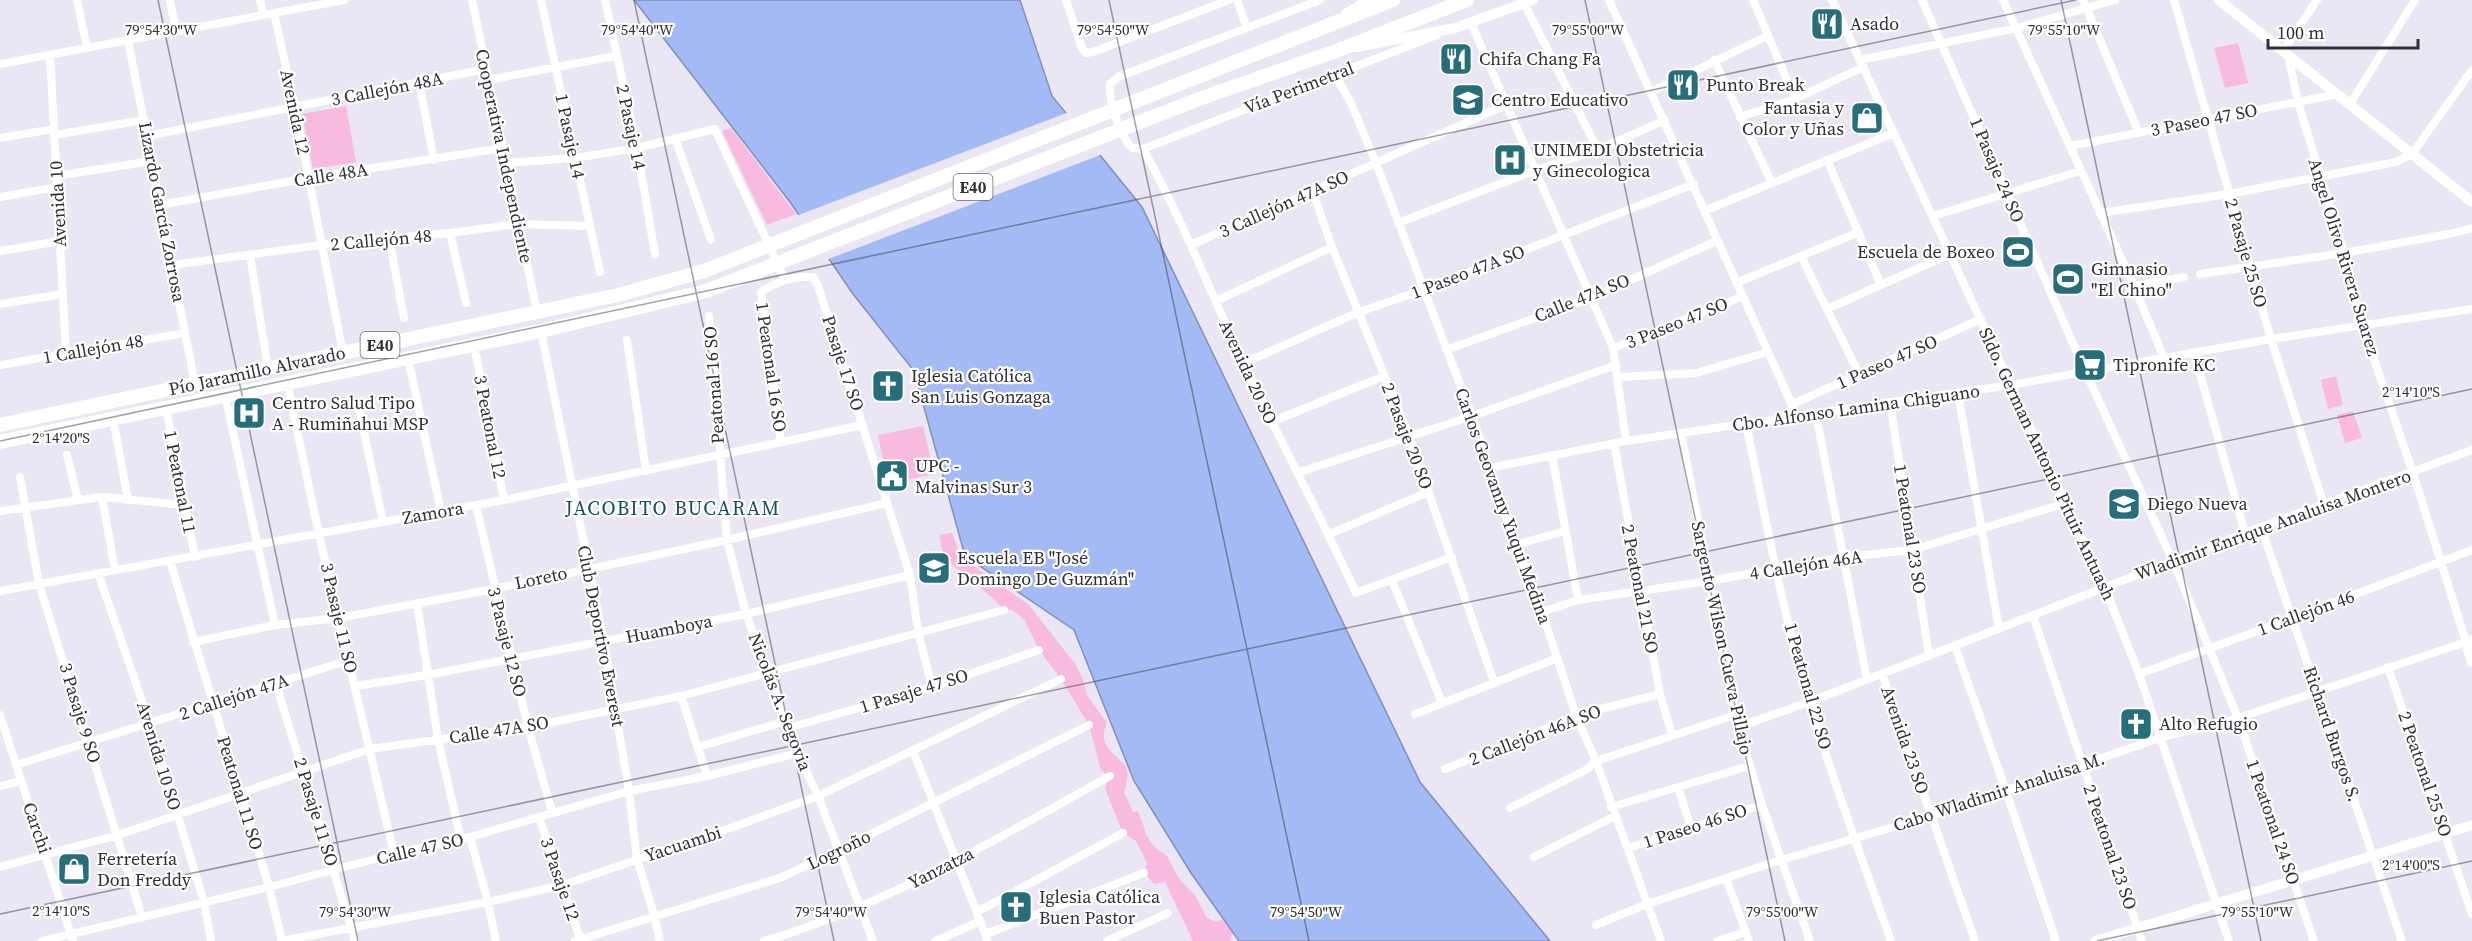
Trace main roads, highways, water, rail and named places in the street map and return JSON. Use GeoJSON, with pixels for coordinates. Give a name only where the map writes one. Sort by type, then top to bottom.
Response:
{"type":"FeatureCollection","features":[{"type":"Feature","properties":{"kind":"highway","name":"Pío Jaramillo Alvarado"},"geometry":{"type":"LineString","coordinates":[[0,424],[618,295],[704,271],[1393,0]]}},
{"type":"Feature","properties":{"kind":"highway","name":"Vía Perimetral"},"geometry":{"type":"LineString","coordinates":[[747,276],[1199,99],[1336,51],[1467,0]]}},
{"type":"Feature","properties":{"kind":"highway","name":"Pío Jaramillo Alvarado"},"geometry":{"type":"LineString","coordinates":[[0,442],[541,331],[706,291],[747,276]]}},
{"type":"Feature","properties":{"kind":"water"},"geometry":{"type":"Polygon","coordinates":[[[634,0],[1020,0],[1052,96],[1142,207],[1420,782],[1550,941],[1239,941],[1191,873],[1134,781],[1074,630],[965,556],[914,371],[853,294],[790,202],[634,0]]]}},
{"type":"Feature","properties":{"kind":"place","name":"Asado"},"geometry":{"type":"Point","coordinates":[1827,24]}},
{"type":"Feature","properties":{"kind":"place","name":"Chifa Chang Fa"},"geometry":{"type":"Point","coordinates":[1456,59]}},
{"type":"Feature","properties":{"kind":"place","name":"Punto Break"},"geometry":{"type":"Point","coordinates":[1683,85]}},
{"type":"Feature","properties":{"kind":"place","name":"Centro Educativo"},"geometry":{"type":"Point","coordinates":[1468,100]}},
{"type":"Feature","properties":{"kind":"place","name":"Fantasia y Color y Uñas"},"geometry":{"type":"Point","coordinates":[1867,118]}},
{"type":"Feature","properties":{"kind":"place","name":"UNIMEDI Obstetricia y Ginecologica"},"geometry":{"type":"Point","coordinates":[1510,160]}},
{"type":"Feature","properties":{"kind":"place","name":"Escuela de Boxeo"},"geometry":{"type":"Point","coordinates":[2018,252]}},
{"type":"Feature","properties":{"kind":"place","name":"Gimnasio \"El Chino\""},"geometry":{"type":"Point","coordinates":[2068,279]}},
{"type":"Feature","properties":{"kind":"place","name":"Tipronife KC"},"geometry":{"type":"Point","coordinates":[2090,365]}},
{"type":"Feature","properties":{"kind":"place","name":"Iglesia Católica San Luis Gonzaga"},"geometry":{"type":"Point","coordinates":[888,386]}},
{"type":"Feature","properties":{"kind":"place","name":"Centro Salud Tipo A - Rumiñahui MSP"},"geometry":{"type":"Point","coordinates":[249,413]}},
{"type":"Feature","properties":{"kind":"place","name":"UPC - Malvinas Sur 3"},"geometry":{"type":"Point","coordinates":[892,476]}},
{"type":"Feature","properties":{"kind":"place","name":"Diego Nueva"},"geometry":{"type":"Point","coordinates":[2124,504]}},
{"type":"Feature","properties":{"kind":"place","name":"Escuela EB \"José Domingo De Guzmán\""},"geometry":{"type":"Point","coordinates":[934,568]}},
{"type":"Feature","properties":{"kind":"place","name":"Alto Refugio"},"geometry":{"type":"Point","coordinates":[2136,724]}},
{"type":"Feature","properties":{"kind":"place","name":"Ferretería Don Freddy"},"geometry":{"type":"Point","coordinates":[74,869]}},
{"type":"Feature","properties":{"kind":"place","name":"Iglesia Católica Buen Pastor"},"geometry":{"type":"Point","coordinates":[1016,907]}},
{"type":"Feature","properties":{"kind":"district","name":"JACOBITO BUCARAM"},"geometry":{"type":"Point","coordinates":[673,508]}}]}
